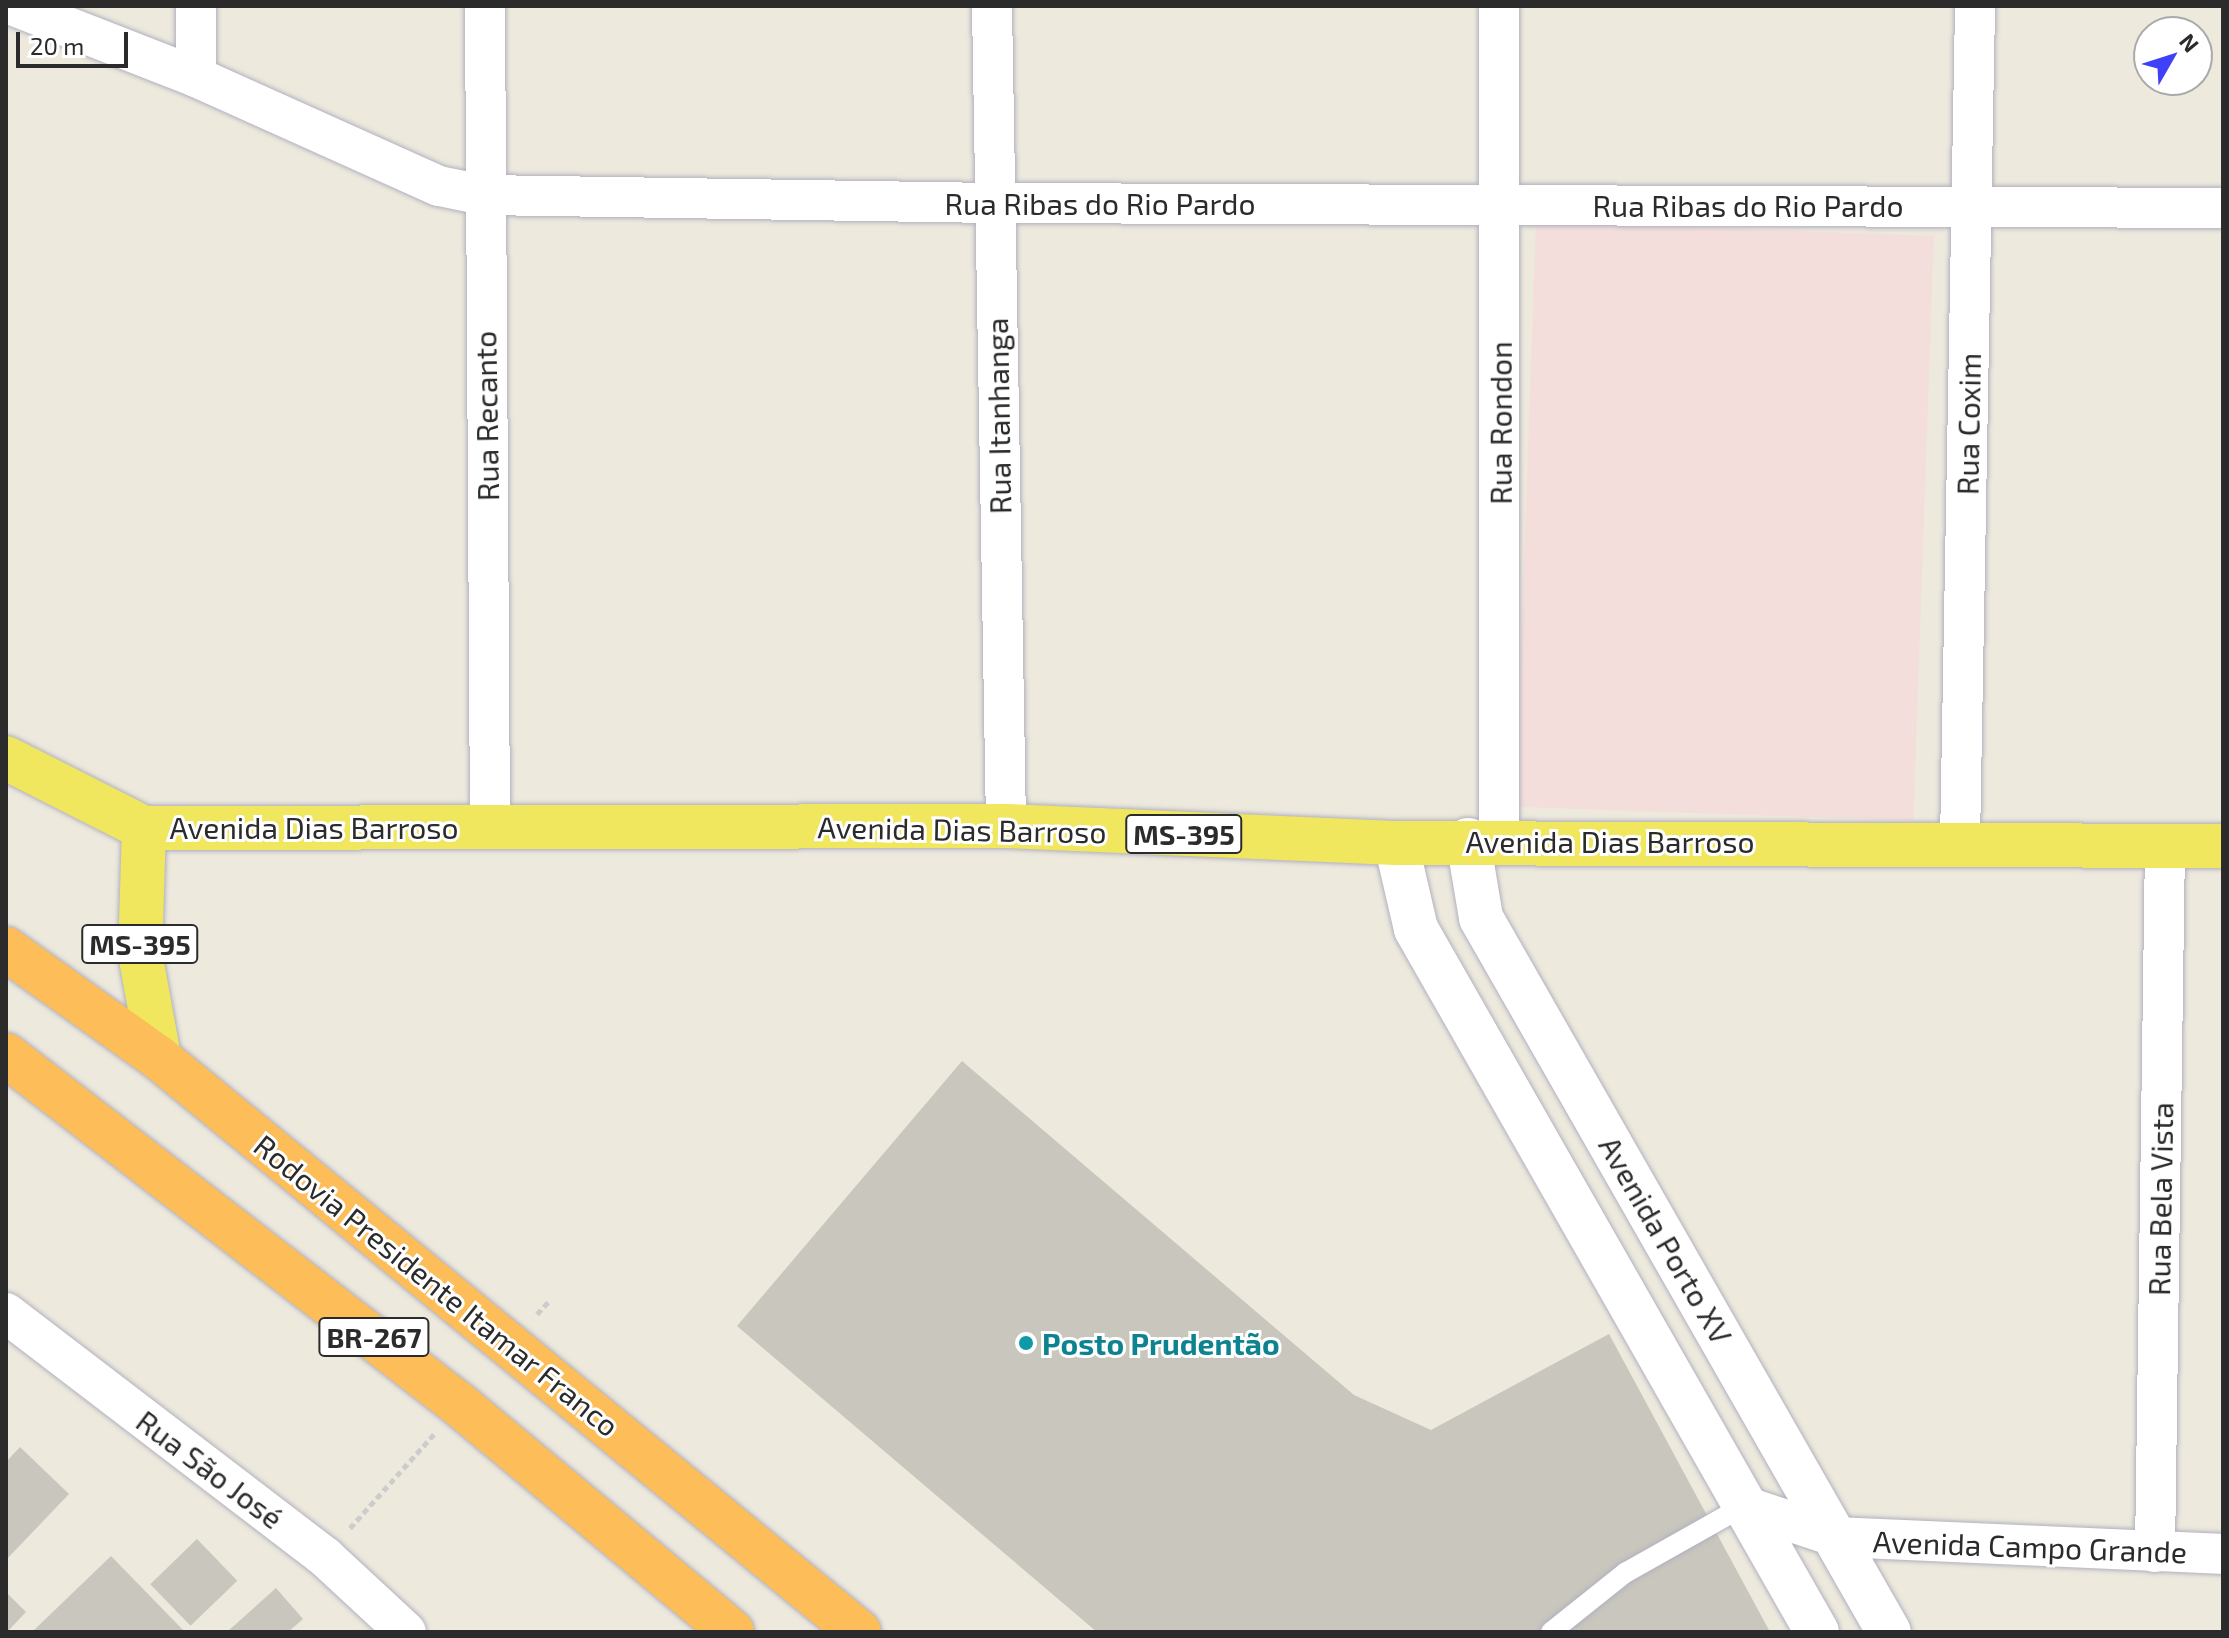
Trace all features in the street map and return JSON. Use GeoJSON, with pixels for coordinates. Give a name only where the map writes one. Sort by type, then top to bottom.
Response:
{"type":"FeatureCollection","features":[{"type":"Feature","properties":{"kind":"highway","name":"Rodovia Presidente Itamar Franco"},"geometry":{"type":"LineString","coordinates":[[6,949],[159,1058],[859,1632]]}},
{"type":"Feature","properties":{"kind":"highway","name":"BR-267"},"geometry":{"type":"LineString","coordinates":[[6,1055],[460,1405],[732,1632]]}},
{"type":"Feature","properties":{"kind":"main road","name":"Avenida Dias Barroso"},"geometry":{"type":"LineString","coordinates":[[6,758],[144,828],[1006,826],[1396,843],[1483,840],[2223,846]]}},
{"type":"Feature","properties":{"kind":"main road","name":"MS-395"},"geometry":{"type":"LineString","coordinates":[[144,828],[140,953],[159,1058]]}},
{"type":"Feature","properties":{"kind":"street","name":"Rua Ribas do Rio Pardo"},"geometry":{"type":"LineString","coordinates":[[14,6],[196,77],[439,186],[484,195],[994,203],[2223,208]]}},
{"type":"Feature","properties":{"kind":"street"},"geometry":{"type":"LineString","coordinates":[[196,6],[196,77]]}},
{"type":"Feature","properties":{"kind":"street","name":"Rua Recanto"},"geometry":{"type":"LineString","coordinates":[[485,6],[490,827]]}},
{"type":"Feature","properties":{"kind":"street","name":"Rua Itanhanga"},"geometry":{"type":"LineString","coordinates":[[992,6],[1006,826]]}},
{"type":"Feature","properties":{"kind":"street","name":"Rua Rondon"},"geometry":{"type":"LineString","coordinates":[[1483,840],[1501,205],[1499,6]]}},
{"type":"Feature","properties":{"kind":"street","name":"Rua Coxim"},"geometry":{"type":"LineString","coordinates":[[1960,842],[1975,6]]}},
{"type":"Feature","properties":{"kind":"street","name":"Avenida Porto XV"},"geometry":{"type":"LineString","coordinates":[[1483,840],[1481,918],[1889,1632]]}},
{"type":"Feature","properties":{"kind":"street"},"geometry":{"type":"LineString","coordinates":[[1396,843],[1416,929],[1817,1632]]}},
{"type":"Feature","properties":{"kind":"street","name":"Rua Bela Vista"},"geometry":{"type":"LineString","coordinates":[[2155,1552],[2165,846]]}},
{"type":"Feature","properties":{"kind":"street"},"geometry":{"type":"LineString","coordinates":[[1568,1197],[1622,1163]]}},
{"type":"Feature","properties":{"kind":"street","name":"Rua São José"},"geometry":{"type":"LineString","coordinates":[[6,1313],[325,1557],[406,1632]]}},
{"type":"Feature","properties":{"kind":"street","name":"Avenida Campo Grande"},"geometry":{"type":"LineString","coordinates":[[1744,1506],[1837,1537],[2223,1554]]}},
{"type":"Feature","properties":{"kind":"lane"},"geometry":{"type":"LineString","coordinates":[[1551,1632],[1625,1573],[1744,1506]]}},
{"type":"Feature","properties":{"kind":"shaded area"},"geometry":{"type":"Polygon","coordinates":[[[1536,222],[1934,236],[1913,821],[1516,807],[1536,222]]]}},
{"type":"Feature","properties":{"kind":"building","name":"Posto Prudentão"},"geometry":{"type":"Polygon","coordinates":[[[962,1061],[1354,1395],[1431,1430],[1609,1334],[1770,1632],[1097,1632],[737,1326],[962,1061]]]}},
{"type":"Feature","properties":{"kind":"building"},"geometry":{"type":"Polygon","coordinates":[[[20,1447],[69,1494],[6,1560],[6,1462],[20,1447]]]}},
{"type":"Feature","properties":{"kind":"building"},"geometry":{"type":"Polygon","coordinates":[[[197,1539],[237,1581],[191,1626],[150,1584],[197,1539]]]}},
{"type":"Feature","properties":{"kind":"building"},"geometry":{"type":"Polygon","coordinates":[[[111,1556],[185,1632],[32,1632],[111,1556]]]}},
{"type":"Feature","properties":{"kind":"building"},"geometry":{"type":"Polygon","coordinates":[[[276,1588],[303,1619],[288,1632],[227,1632],[276,1588]]]}},
{"type":"Feature","properties":{"kind":"building"},"geometry":{"type":"Polygon","coordinates":[[[6,1592],[26,1612],[7,1632],[6,1632],[6,1592]]]}},
{"type":"Feature","properties":{"kind":"place","name":"Posto Prudentão"},"geometry":{"type":"Point","coordinates":[1026,1343]}}]}
